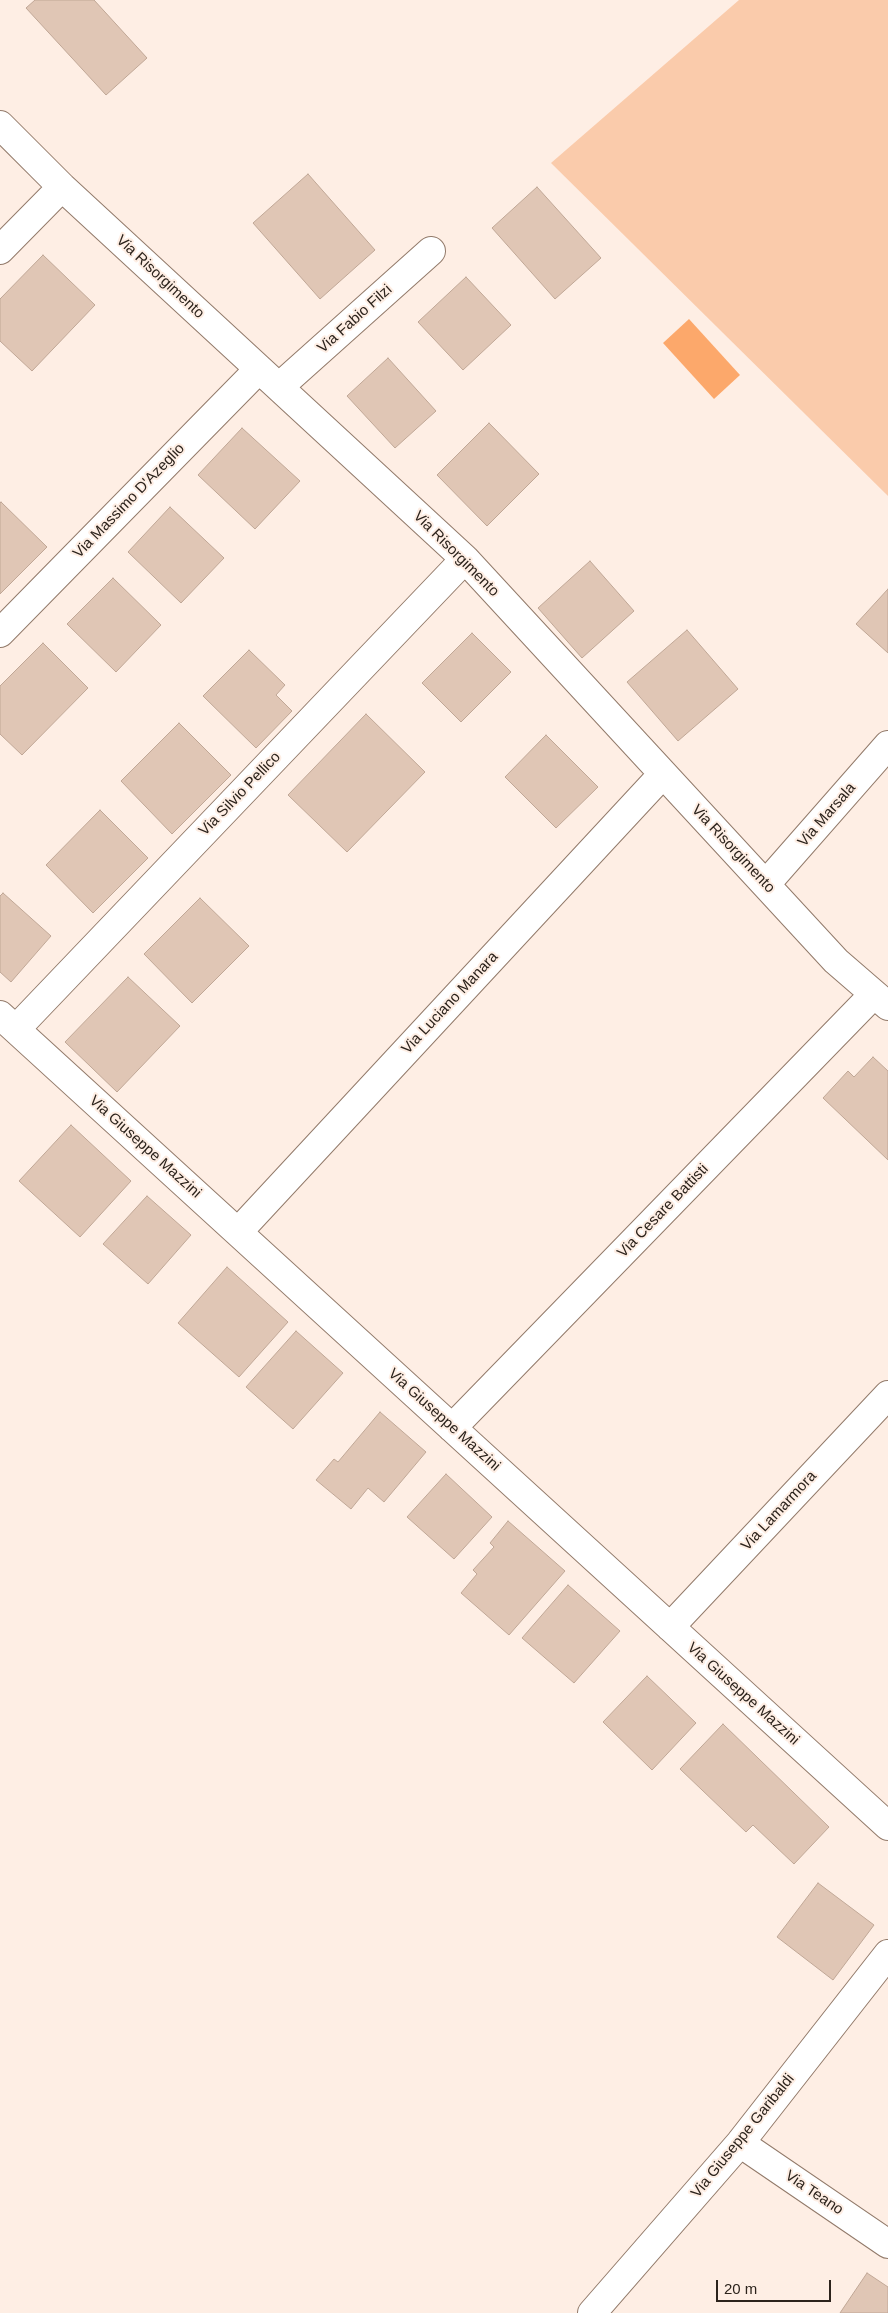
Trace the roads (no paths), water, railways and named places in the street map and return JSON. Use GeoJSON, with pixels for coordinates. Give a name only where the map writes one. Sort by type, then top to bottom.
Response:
{"type":"FeatureCollection","features":[{"type":"Feature","properties":{"kind":"street","name":"Via Risorgimento"},"geometry":{"type":"LineString","coordinates":[[0,124],[62,187],[464,559],[836,960],[881,1000]]}},
{"type":"Feature","properties":{"kind":"street"},"geometry":{"type":"LineString","coordinates":[[0,250],[62,187]]}},
{"type":"Feature","properties":{"kind":"street","name":"Via Fabio Filzi"},"geometry":{"type":"LineString","coordinates":[[279,387],[431,251]]}},
{"type":"Feature","properties":{"kind":"street","name":"Via Massimo D'Azeglio"},"geometry":{"type":"LineString","coordinates":[[0,633],[259,369]]}},
{"type":"Feature","properties":{"kind":"street","name":"Via Silvio Pellico"},"geometry":{"type":"LineString","coordinates":[[8,1022],[464,559]]}},
{"type":"Feature","properties":{"kind":"street","name":"Via Marsala"},"geometry":{"type":"LineString","coordinates":[[766,884],[888,745]]}},
{"type":"Feature","properties":{"kind":"street","name":"Via Luciano Manara"},"geometry":{"type":"LineString","coordinates":[[238,1232],[663,774]]}},
{"type":"Feature","properties":{"kind":"street","name":"Via Cesare Battisti"},"geometry":{"type":"LineString","coordinates":[[452,1428],[881,1000]]}},
{"type":"Feature","properties":{"kind":"street","name":"Via Giuseppe Mazzini"},"geometry":{"type":"LineString","coordinates":[[8,1022],[888,1826]]}},
{"type":"Feature","properties":{"kind":"street","name":"Via Lamarmora"},"geometry":{"type":"LineString","coordinates":[[670,1627],[888,1395]]}},
{"type":"Feature","properties":{"kind":"street","name":"Via Giuseppe Garibaldi"},"geometry":{"type":"LineString","coordinates":[[592,2313],[740,2143],[888,1954]]}},
{"type":"Feature","properties":{"kind":"street","name":"Via Teano"},"geometry":{"type":"LineString","coordinates":[[740,2143],[888,2244]]}}]}
